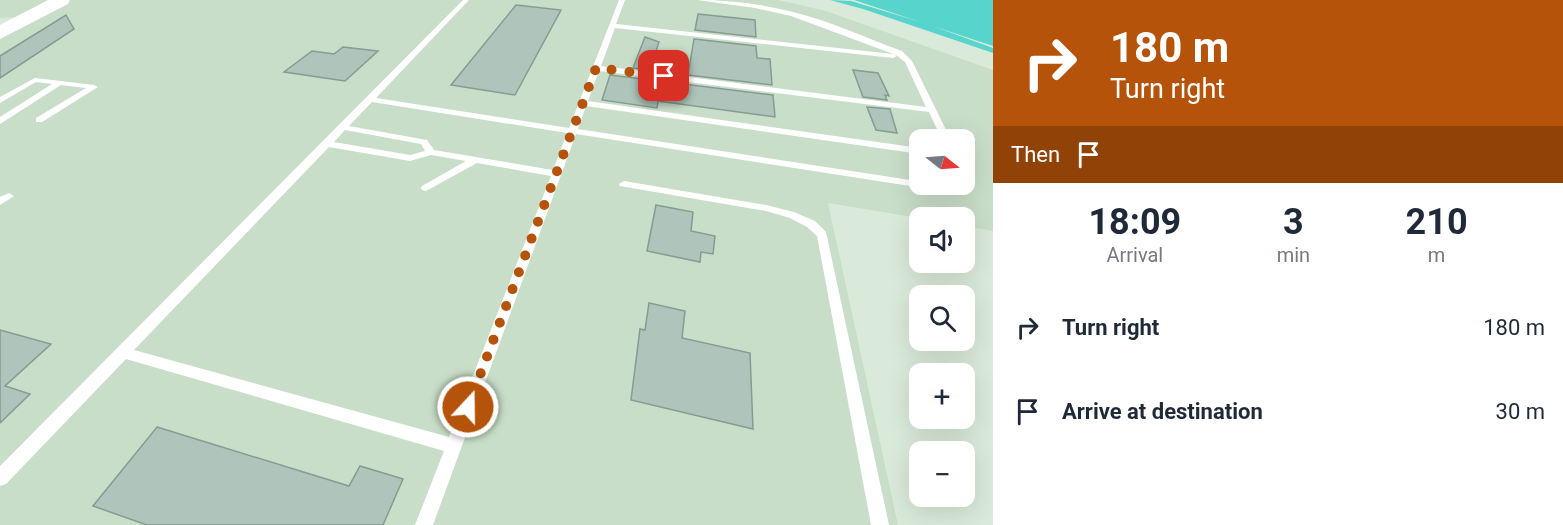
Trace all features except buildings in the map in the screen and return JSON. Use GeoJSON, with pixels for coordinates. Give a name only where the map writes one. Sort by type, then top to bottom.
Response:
{"type":"FeatureCollection","features":[{"type":"Feature","properties":{"kind":"main road"},"geometry":{"type":"LineString","coordinates":[[0,33],[23,18],[62,0]]}},
{"type":"Feature","properties":{"kind":"main road"},"geometry":{"type":"LineString","coordinates":[[0,21],[23,18]]}},
{"type":"Feature","properties":{"kind":"lane"},"geometry":{"type":"LineString","coordinates":[[0,478],[466,0]]}},
{"type":"Feature","properties":{"kind":"lane"},"geometry":{"type":"LineString","coordinates":[[424,525],[622,0]]}},
{"type":"Feature","properties":{"kind":"lane"},"geometry":{"type":"LineString","coordinates":[[700,0],[755,6],[793,14],[899,53],[908,61],[942,129]]}},
{"type":"Feature","properties":{"kind":"lane"},"geometry":{"type":"LineString","coordinates":[[612,26],[903,57]]}},
{"type":"Feature","properties":{"kind":"lane"},"geometry":{"type":"LineString","coordinates":[[596,68],[932,110]]}},
{"type":"Feature","properties":{"kind":"lane"},"geometry":{"type":"LineString","coordinates":[[0,100],[35,80],[94,87],[39,120]]}},
{"type":"Feature","properties":{"kind":"lane"},"geometry":{"type":"LineString","coordinates":[[0,121],[60,82]]}},
{"type":"Feature","properties":{"kind":"lane"},"geometry":{"type":"LineString","coordinates":[[368,99],[909,183]]}},
{"type":"Feature","properties":{"kind":"lane"},"geometry":{"type":"LineString","coordinates":[[583,103],[909,149]]}},
{"type":"Feature","properties":{"kind":"lane"},"geometry":{"type":"LineString","coordinates":[[341,127],[424,142],[431,152]]}},
{"type":"Feature","properties":{"kind":"lane"},"geometry":{"type":"LineString","coordinates":[[325,143],[410,158],[431,152],[557,174]]}},
{"type":"Feature","properties":{"kind":"lane"},"geometry":{"type":"LineString","coordinates":[[426,188],[476,160]]}},
{"type":"Feature","properties":{"kind":"lane"},"geometry":{"type":"LineString","coordinates":[[624,184],[766,208],[794,215],[811,224],[822,235],[880,525]]}},
{"type":"Feature","properties":{"kind":"lane"},"geometry":{"type":"LineString","coordinates":[[122,352],[454,446]]}},
{"type":"Feature","properties":{"kind":"shaded area"},"geometry":{"type":"Polygon","coordinates":[[[0,0],[55,0],[19,17],[0,18],[0,0]]]}},
{"type":"Feature","properties":{"kind":"shaded area"},"geometry":{"type":"Polygon","coordinates":[[[69,0],[778,0],[826,11],[993,70],[993,231],[975,228],[975,207],[909,207],[909,216],[828,203],[898,525],[0,525],[0,37],[69,0]]]}},
{"type":"Feature","properties":{"kind":"water"},"geometry":{"type":"Polygon","coordinates":[[[830,0],[851,1],[927,24],[993,48],[993,53],[863,9],[830,0]]]}},
{"type":"Feature","properties":{"kind":"water"},"geometry":{"type":"Polygon","coordinates":[[[854,0],[993,0],[993,46],[854,0]]]}},
{"type":"Feature","properties":{"kind":"route"},"geometry":{"type":"LineString","coordinates":[[468,407],[596,68],[664,76]]}}]}
